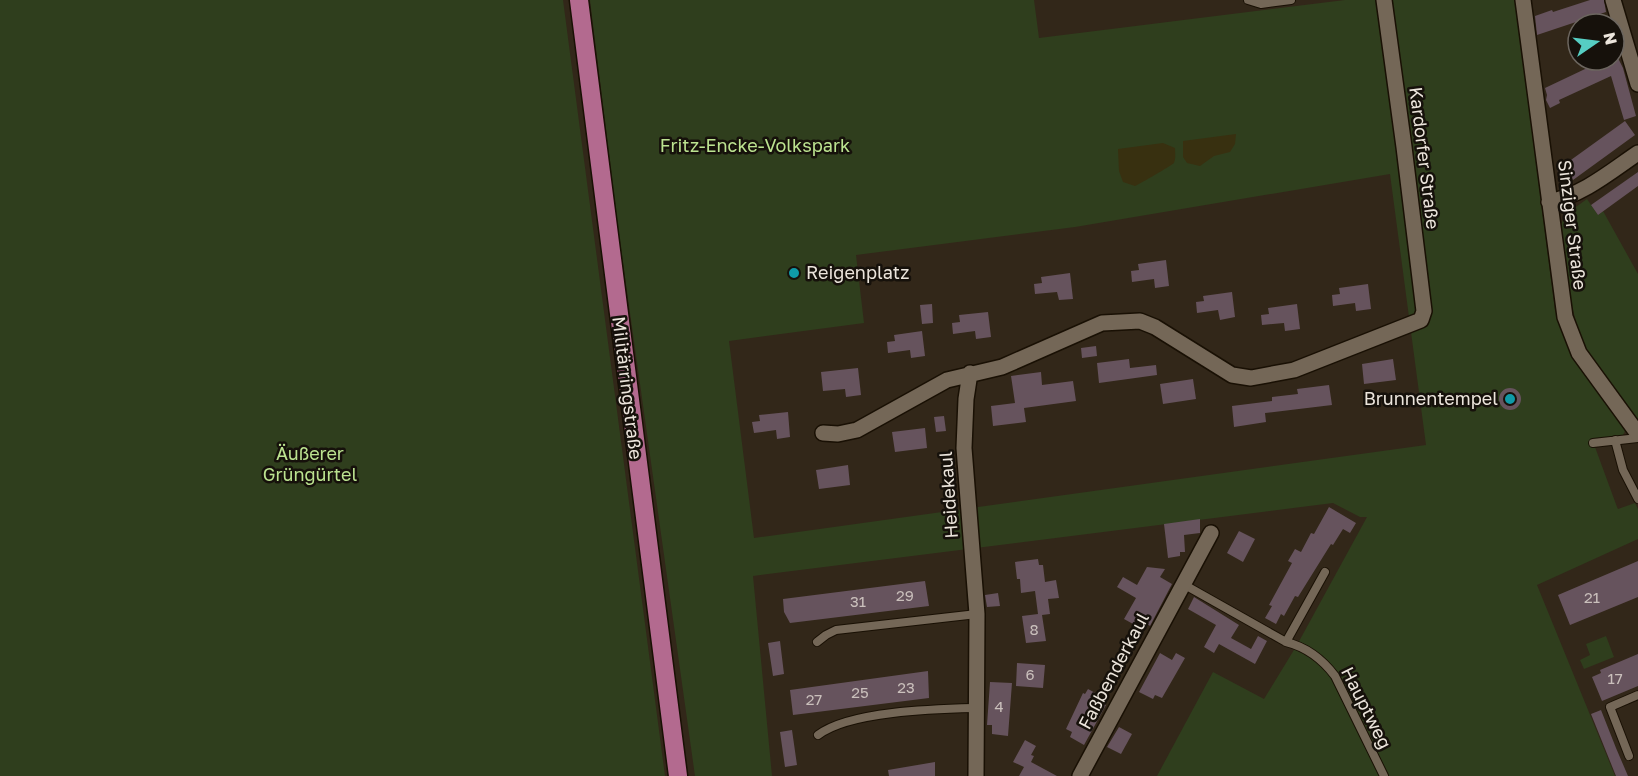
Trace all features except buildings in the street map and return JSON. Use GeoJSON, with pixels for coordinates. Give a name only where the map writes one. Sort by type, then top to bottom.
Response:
{"type":"FeatureCollection","features":[{"type":"Feature","properties":{"kind":"main road","name":"Militärringstraße"},"geometry":{"type":"LineString","coordinates":[[579,0],[596,151],[678,776]]}},
{"type":"Feature","properties":{"kind":"street","name":"Kardorfer Straße"},"geometry":{"type":"LineString","coordinates":[[970,373],[1002,367],[1102,323],[1124,320],[1140,321],[1155,327],[1232,375],[1251,378],[1294,370],[1421,320],[1424,311],[1384,0]]}},
{"type":"Feature","properties":{"kind":"street","name":"Sinziger Straße"},"geometry":{"type":"LineString","coordinates":[[1523,0],[1564,317],[1570,336],[1588,367],[1638,436]]}},
{"type":"Feature","properties":{"kind":"street"},"geometry":{"type":"LineString","coordinates":[[1613,0],[1638,84]]}},
{"type":"Feature","properties":{"kind":"street"},"geometry":{"type":"LineString","coordinates":[[1549,202],[1567,199],[1578,193],[1638,153]]}},
{"type":"Feature","properties":{"kind":"street"},"geometry":{"type":"LineString","coordinates":[[823,433],[838,434],[857,430],[946,380],[970,373]]}},
{"type":"Feature","properties":{"kind":"street","name":"Heidekaul"},"geometry":{"type":"LineString","coordinates":[[970,373],[966,399],[964,448],[976,614],[976,776]]}},
{"type":"Feature","properties":{"kind":"street","name":"Faßbenderkaul"},"geometry":{"type":"LineString","coordinates":[[1080,776],[1211,533]]}},
{"type":"Feature","properties":{"kind":"lane"},"geometry":{"type":"LineString","coordinates":[[1248,0],[1261,4],[1291,0]]}},
{"type":"Feature","properties":{"kind":"lane"},"geometry":{"type":"LineString","coordinates":[[1593,443],[1638,436]]}},
{"type":"Feature","properties":{"kind":"lane"},"geometry":{"type":"LineString","coordinates":[[1615,440],[1623,470],[1638,499]]}},
{"type":"Feature","properties":{"kind":"lane"},"geometry":{"type":"LineString","coordinates":[[1183,584],[1286,642],[1325,572]]}},
{"type":"Feature","properties":{"kind":"lane"},"geometry":{"type":"LineString","coordinates":[[817,642],[836,630],[976,614]]}},
{"type":"Feature","properties":{"kind":"lane","name":"Hauptweg"},"geometry":{"type":"LineString","coordinates":[[1286,642],[1297,645],[1325,663],[1335,676],[1384,776]]}},
{"type":"Feature","properties":{"kind":"lane"},"geometry":{"type":"LineString","coordinates":[[1629,756],[1610,706],[1638,694]]}},
{"type":"Feature","properties":{"kind":"lane"},"geometry":{"type":"LineString","coordinates":[[818,735],[841,722],[924,710],[975,708]]}},
{"type":"Feature","properties":{"kind":"green space","name":"Äußerer Grüngürtel"},"geometry":{"type":"Polygon","coordinates":[[[0,0],[563,0],[665,776],[0,776],[0,0]]]}},
{"type":"Feature","properties":{"kind":"green space","name":"Fritz-Encke-Volkspark"},"geometry":{"type":"Polygon","coordinates":[[[590,0],[1034,0],[1039,38],[1345,0],[1515,0],[1555,310],[1572,356],[1626,429],[1623,435],[1594,442],[1618,509],[1635,503],[1638,509],[1638,539],[1537,585],[1615,776],[1157,776],[1213,672],[1264,699],[1297,645],[1367,517],[1360,517],[1333,503],[753,576],[772,776],[695,776],[618,227],[590,0]],[[1390,174],[1075,227],[856,255],[864,323],[729,341],[754,538],[1426,445],[1390,174]]]}},
{"type":"Feature","properties":{"kind":"green space"},"geometry":{"type":"Polygon","coordinates":[[[1587,199],[1598,215],[1603,211],[1638,274],[1638,420],[1584,345],[1569,294],[1560,226],[1566,214],[1587,199]]]}},
{"type":"Feature","properties":{"kind":"green space"},"geometry":{"type":"Polygon","coordinates":[[[1606,636],[1614,657],[1584,669],[1580,660],[1590,655],[1586,644],[1606,636]]]}},
{"type":"Feature","properties":{"kind":"sand"},"geometry":{"type":"Polygon","coordinates":[[[1236,134],[1235,144],[1230,152],[1214,156],[1200,166],[1187,163],[1183,157],[1183,141],[1236,134]]]}},
{"type":"Feature","properties":{"kind":"sand"},"geometry":{"type":"Polygon","coordinates":[[[1163,143],[1175,148],[1174,163],[1135,186],[1123,182],[1119,171],[1118,149],[1163,143]]]}},
{"type":"Feature","properties":{"kind":"place","name":"Reigenplatz"},"geometry":{"type":"Point","coordinates":[794,273]}},
{"type":"Feature","properties":{"kind":"place","name":"Brunnentempel"},"geometry":{"type":"Point","coordinates":[1510,399]}}]}
